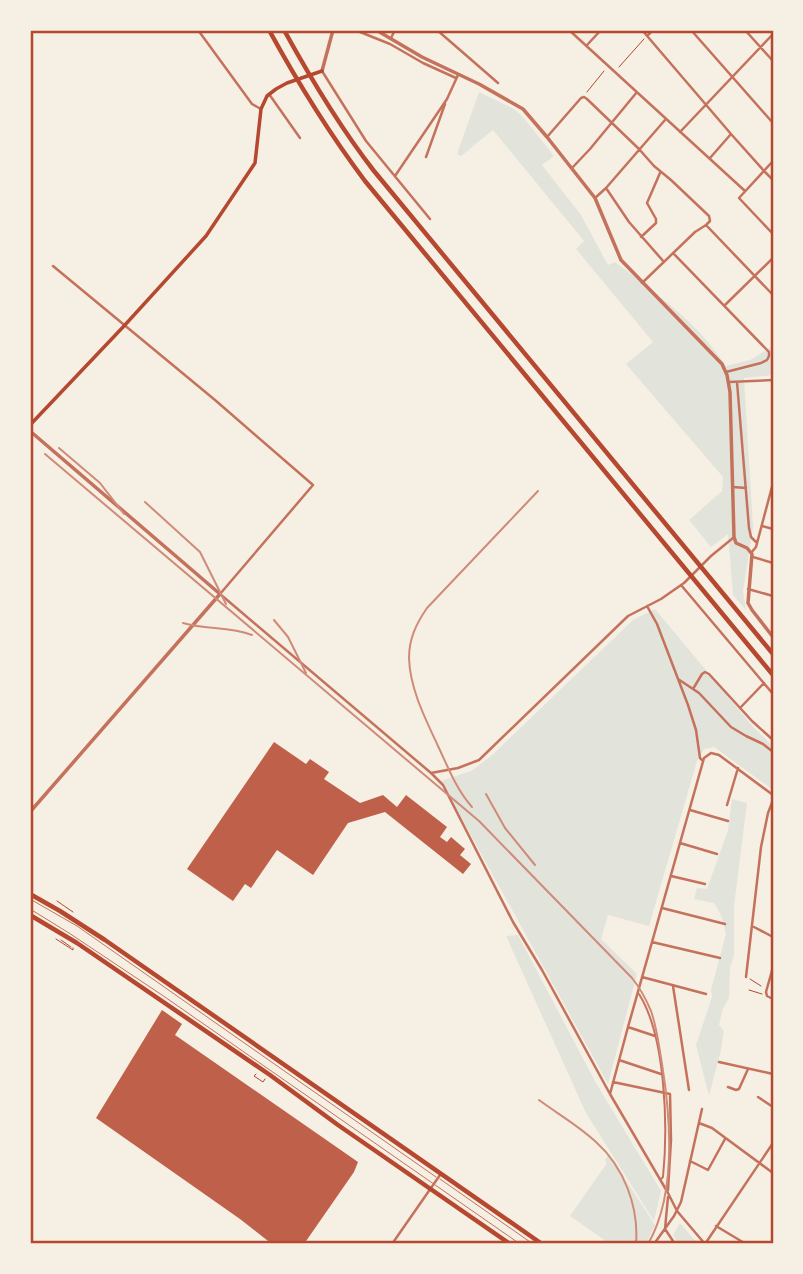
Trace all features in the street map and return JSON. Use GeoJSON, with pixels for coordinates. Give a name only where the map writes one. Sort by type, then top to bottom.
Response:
{"type":"FeatureCollection","features":[{"type":"Feature","properties":{"kind":"main road"},"geometry":{"type":"LineString","coordinates":[[269,30],[329,132],[372,190],[773,675]]}},
{"type":"Feature","properties":{"kind":"main road"},"geometry":{"type":"LineString","coordinates":[[284,30],[341,127],[382,182],[773,654]]}},
{"type":"Feature","properties":{"kind":"main road"},"geometry":{"type":"LineString","coordinates":[[30,425],[202,241],[252,169],[256,157],[262,103],[269,94],[287,83],[322,71]]}},
{"type":"Feature","properties":{"kind":"main road"},"geometry":{"type":"LineString","coordinates":[[30,897],[60,911],[105,940],[440,1176],[542,1244]]}},
{"type":"Feature","properties":{"kind":"main road"},"geometry":{"type":"LineString","coordinates":[[30,912],[433,1187],[510,1244]]}},
{"type":"Feature","properties":{"kind":"street"},"geometry":{"type":"LineString","coordinates":[[198,30],[252,103],[261,109]]}},
{"type":"Feature","properties":{"kind":"street"},"geometry":{"type":"LineString","coordinates":[[333,30],[322,71],[366,141],[430,219]]}},
{"type":"Feature","properties":{"kind":"street"},"geometry":{"type":"LineString","coordinates":[[355,30],[390,44],[438,71],[458,77]]}},
{"type":"Feature","properties":{"kind":"street"},"geometry":{"type":"LineString","coordinates":[[376,30],[415,54],[523,109],[595,198],[618,257],[719,360],[729,383],[734,537],[737,543],[747,548],[752,555],[773,563]]}},
{"type":"Feature","properties":{"kind":"street"},"geometry":{"type":"LineString","coordinates":[[391,38],[395,30]]}},
{"type":"Feature","properties":{"kind":"street"},"geometry":{"type":"LineString","coordinates":[[437,30],[498,83]]}},
{"type":"Feature","properties":{"kind":"street"},"geometry":{"type":"LineString","coordinates":[[569,30],[745,191]]}},
{"type":"Feature","properties":{"kind":"street"},"geometry":{"type":"LineString","coordinates":[[587,45],[601,30]]}},
{"type":"Feature","properties":{"kind":"street"},"geometry":{"type":"LineString","coordinates":[[642,30],[773,180]]}},
{"type":"Feature","properties":{"kind":"street"},"geometry":{"type":"LineString","coordinates":[[648,35],[653,30]]}},
{"type":"Feature","properties":{"kind":"street"},"geometry":{"type":"LineString","coordinates":[[691,30],[773,123]]}},
{"type":"Feature","properties":{"kind":"street"},"geometry":{"type":"LineString","coordinates":[[745,30],[773,61]]}},
{"type":"Feature","properties":{"kind":"street"},"geometry":{"type":"LineString","coordinates":[[680,132],[773,34]]}},
{"type":"Feature","properties":{"kind":"street"},"geometry":{"type":"LineString","coordinates":[[426,157],[458,77]]}},
{"type":"Feature","properties":{"kind":"street"},"geometry":{"type":"LineString","coordinates":[[572,168],[637,92]]}},
{"type":"Feature","properties":{"kind":"street"},"geometry":{"type":"LineString","coordinates":[[269,94],[300,138]]}},
{"type":"Feature","properties":{"kind":"street"},"geometry":{"type":"LineString","coordinates":[[547,137],[584,97],[709,216],[710,221],[642,283]]}},
{"type":"Feature","properties":{"kind":"street"},"geometry":{"type":"LineString","coordinates":[[395,176],[447,99]]}},
{"type":"Feature","properties":{"kind":"street"},"geometry":{"type":"LineString","coordinates":[[595,198],[665,119]]}},
{"type":"Feature","properties":{"kind":"street"},"geometry":{"type":"LineString","coordinates":[[709,158],[731,134]]}},
{"type":"Feature","properties":{"kind":"street"},"geometry":{"type":"LineString","coordinates":[[773,161],[739,198],[773,234]]}},
{"type":"Feature","properties":{"kind":"street"},"geometry":{"type":"LineString","coordinates":[[641,237],[657,221],[647,203],[660,172]]}},
{"type":"Feature","properties":{"kind":"street"},"geometry":{"type":"LineString","coordinates":[[606,188],[641,237],[664,262]]}},
{"type":"Feature","properties":{"kind":"street"},"geometry":{"type":"LineString","coordinates":[[706,225],[773,295]]}},
{"type":"Feature","properties":{"kind":"street"},"geometry":{"type":"LineString","coordinates":[[673,253],[769,352],[765,361],[726,372]]}},
{"type":"Feature","properties":{"kind":"street"},"geometry":{"type":"LineString","coordinates":[[725,305],[773,258]]}},
{"type":"Feature","properties":{"kind":"street"},"geometry":{"type":"LineString","coordinates":[[30,812],[313,485],[53,266]]}},
{"type":"Feature","properties":{"kind":"street"},"geometry":{"type":"LineString","coordinates":[[729,383],[773,380]]}},
{"type":"Feature","properties":{"kind":"street"},"geometry":{"type":"LineString","coordinates":[[737,382],[749,528],[751,537],[757,543]]}},
{"type":"Feature","properties":{"kind":"street"},"geometry":{"type":"LineString","coordinates":[[30,431],[443,785],[508,911],[610,1094],[677,1211],[705,1244],[773,1143]]}},
{"type":"Feature","properties":{"kind":"street"},"geometry":{"type":"LineString","coordinates":[[773,483],[772,495],[752,555],[748,589],[750,606],[773,637]]}},
{"type":"Feature","properties":{"kind":"street"},"geometry":{"type":"LineString","coordinates":[[733,487],[746,488]]}},
{"type":"Feature","properties":{"kind":"street"},"geometry":{"type":"LineString","coordinates":[[762,526],[773,528]]}},
{"type":"Feature","properties":{"kind":"street"},"geometry":{"type":"LineString","coordinates":[[431,773],[458,768],[479,760],[628,616],[681,585],[734,537]]}},
{"type":"Feature","properties":{"kind":"street"},"geometry":{"type":"LineString","coordinates":[[681,585],[773,694]]}},
{"type":"Feature","properties":{"kind":"street"},"geometry":{"type":"LineString","coordinates":[[748,589],[773,596]]}},
{"type":"Feature","properties":{"kind":"street"},"geometry":{"type":"LineString","coordinates":[[646,606],[657,624],[678,679],[696,730],[700,758],[703,761]]}},
{"type":"Feature","properties":{"kind":"street"},"geometry":{"type":"LineString","coordinates":[[764,626],[773,628]]}},
{"type":"Feature","properties":{"kind":"street"},"geometry":{"type":"LineString","coordinates":[[693,689],[702,674],[709,674],[773,740]]}},
{"type":"Feature","properties":{"kind":"street"},"geometry":{"type":"LineString","coordinates":[[678,679],[693,689],[731,727],[773,751]]}},
{"type":"Feature","properties":{"kind":"street"},"geometry":{"type":"LineString","coordinates":[[740,708],[764,683]]}},
{"type":"Feature","properties":{"kind":"street"},"geometry":{"type":"LineString","coordinates":[[610,1094],[705,755],[719,755],[773,795]]}},
{"type":"Feature","properties":{"kind":"street"},"geometry":{"type":"LineString","coordinates":[[727,806],[738,768]]}},
{"type":"Feature","properties":{"kind":"street"},"geometry":{"type":"LineString","coordinates":[[746,977],[761,847],[773,800]]}},
{"type":"Feature","properties":{"kind":"street"},"geometry":{"type":"LineString","coordinates":[[690,810],[727,821]]}},
{"type":"Feature","properties":{"kind":"street"},"geometry":{"type":"LineString","coordinates":[[680,843],[717,854]]}},
{"type":"Feature","properties":{"kind":"street"},"geometry":{"type":"LineString","coordinates":[[671,876],[705,884]]}},
{"type":"Feature","properties":{"kind":"street"},"geometry":{"type":"LineString","coordinates":[[662,908],[725,924]]}},
{"type":"Feature","properties":{"kind":"street"},"geometry":{"type":"LineString","coordinates":[[753,927],[773,937]]}},
{"type":"Feature","properties":{"kind":"street"},"geometry":{"type":"LineString","coordinates":[[652,942],[719,958]]}},
{"type":"Feature","properties":{"kind":"street"},"geometry":{"type":"LineString","coordinates":[[773,967],[766,990],[767,996],[773,999]]}},
{"type":"Feature","properties":{"kind":"street"},"geometry":{"type":"LineString","coordinates":[[642,977],[706,994]]}},
{"type":"Feature","properties":{"kind":"street"},"geometry":{"type":"LineString","coordinates":[[673,986],[688,1090]]}},
{"type":"Feature","properties":{"kind":"street"},"geometry":{"type":"LineString","coordinates":[[638,992],[647,1007],[655,1035],[664,1093],[664,1168],[660,1180]]}},
{"type":"Feature","properties":{"kind":"street"},"geometry":{"type":"LineString","coordinates":[[628,1027],[655,1035]]}},
{"type":"Feature","properties":{"kind":"street"},"geometry":{"type":"LineString","coordinates":[[619,1060],[661,1074]]}},
{"type":"Feature","properties":{"kind":"street"},"geometry":{"type":"LineString","coordinates":[[719,1062],[773,1074]]}},
{"type":"Feature","properties":{"kind":"street"},"geometry":{"type":"LineString","coordinates":[[728,1087],[739,1089],[748,1069]]}},
{"type":"Feature","properties":{"kind":"street"},"geometry":{"type":"LineString","coordinates":[[613,1082],[670,1094],[671,1140],[665,1229],[675,1244]]}},
{"type":"Feature","properties":{"kind":"street"},"geometry":{"type":"LineString","coordinates":[[758,1097],[773,1107]]}},
{"type":"Feature","properties":{"kind":"street"},"geometry":{"type":"LineString","coordinates":[[654,1244],[681,1202],[702,1109]]}},
{"type":"Feature","properties":{"kind":"street"},"geometry":{"type":"LineString","coordinates":[[699,1123],[708,1126],[773,1173]]}},
{"type":"Feature","properties":{"kind":"street"},"geometry":{"type":"LineString","coordinates":[[690,1161],[709,1170],[725,1138]]}},
{"type":"Feature","properties":{"kind":"street"},"geometry":{"type":"LineString","coordinates":[[392,1244],[440,1176]]}},
{"type":"Feature","properties":{"kind":"street"},"geometry":{"type":"LineString","coordinates":[[716,1226],[746,1244]]}},
{"type":"Feature","properties":{"kind":"lane"},"geometry":{"type":"LineString","coordinates":[[440,1176],[533,1244]]}},
{"type":"Feature","properties":{"kind":"lane"},"geometry":{"type":"LineString","coordinates":[[433,1187],[520,1244]]}},
{"type":"Feature","properties":{"kind":"path"},"geometry":{"type":"LineString","coordinates":[[615,72],[648,35]]}},
{"type":"Feature","properties":{"kind":"path"},"geometry":{"type":"LineString","coordinates":[[584,97],[608,65]]}},
{"type":"Feature","properties":{"kind":"path"},"geometry":{"type":"LineString","coordinates":[[55,902],[73,912]]}},
{"type":"Feature","properties":{"kind":"path"},"geometry":{"type":"LineString","coordinates":[[56,939],[73,948]]}},
{"type":"Feature","properties":{"kind":"path"},"geometry":{"type":"LineString","coordinates":[[746,977],[766,990]]}},
{"type":"Feature","properties":{"kind":"path"},"geometry":{"type":"LineString","coordinates":[[749,990],[767,996]]}},
{"type":"Feature","properties":{"kind":"path"},"geometry":{"type":"LineString","coordinates":[[254,1076],[263,1082]]}},
{"type":"Feature","properties":{"kind":"shaded area"},"geometry":{"type":"Polygon","coordinates":[[[479,92],[514,109],[554,156],[542,165],[581,215],[608,265],[615,262],[675,309],[715,350],[726,366],[750,360],[773,346],[773,375],[744,378],[753,527],[743,591],[746,610],[733,595],[728,534],[711,547],[689,520],[722,491],[723,477],[626,364],[653,342],[576,249],[584,241],[493,130],[461,156],[457,154],[479,92]]]}},
{"type":"Feature","properties":{"kind":"shaded area"},"geometry":{"type":"Polygon","coordinates":[[[655,609],[755,729],[773,746],[773,790],[714,747],[704,749],[697,761],[649,926],[608,915],[601,939],[637,974],[608,1084],[441,781],[471,771],[491,756],[633,620],[655,609]]]}},
{"type":"Feature","properties":{"kind":"shaded area"},"geometry":{"type":"Polygon","coordinates":[[[732,799],[747,803],[734,906],[734,955],[730,968],[729,998],[719,1025],[724,1031],[709,1096],[696,1045],[712,997],[711,990],[726,934],[721,915],[714,903],[694,899],[697,888],[707,889],[728,830],[732,799]]]}},
{"type":"Feature","properties":{"kind":"shaded area"},"geometry":{"type":"Polygon","coordinates":[[[518,935],[596,1083],[661,1191],[654,1221],[586,1113],[506,936],[518,935]]]}},
{"type":"Feature","properties":{"kind":"shaded area"},"geometry":{"type":"Polygon","coordinates":[[[609,1154],[655,1225],[646,1244],[610,1244],[570,1216],[607,1163],[605,1160],[609,1154]]]}},
{"type":"Feature","properties":{"kind":"shaded area"},"geometry":{"type":"Polygon","coordinates":[[[680,1223],[698,1244],[679,1244],[673,1235],[680,1223]]]}},
{"type":"Feature","properties":{"kind":"building"},"geometry":{"type":"Polygon","coordinates":[[[274,742],[306,764],[310,759],[329,772],[324,779],[360,803],[383,795],[397,807],[406,795],[447,827],[440,837],[447,842],[451,837],[465,849],[460,855],[471,864],[463,874],[385,812],[348,823],[313,875],[277,850],[251,888],[245,884],[233,901],[187,869],[274,742]]]}},
{"type":"Feature","properties":{"kind":"building"},"geometry":{"type":"Polygon","coordinates":[[[162,1010],[182,1024],[175,1035],[358,1162],[354,1172],[304,1244],[272,1244],[96,1118],[162,1010]]]}},
{"type":"Feature","properties":{"kind":"railway"},"geometry":{"type":"LineString","coordinates":[[59,448],[100,483],[124,514]]}},
{"type":"Feature","properties":{"kind":"railway"},"geometry":{"type":"LineString","coordinates":[[45,454],[479,821],[632,978],[653,1017],[668,1109],[668,1180],[664,1203],[648,1244]]}},
{"type":"Feature","properties":{"kind":"railway"},"geometry":{"type":"LineString","coordinates":[[472,807],[453,778],[419,703],[410,670],[410,644],[416,626],[427,608],[538,491]]}},
{"type":"Feature","properties":{"kind":"railway"},"geometry":{"type":"LineString","coordinates":[[145,502],[200,552],[226,604]]}},
{"type":"Feature","properties":{"kind":"railway"},"geometry":{"type":"LineString","coordinates":[[274,620],[288,637],[306,673]]}},
{"type":"Feature","properties":{"kind":"railway"},"geometry":{"type":"LineString","coordinates":[[183,623],[252,635]]}},
{"type":"Feature","properties":{"kind":"railway"},"geometry":{"type":"LineString","coordinates":[[486,794],[505,828],[535,865]]}},
{"type":"Feature","properties":{"kind":"railway"},"geometry":{"type":"LineString","coordinates":[[539,1100],[576,1125],[606,1152],[614,1163],[628,1188],[632,1202],[636,1244]]}}]}
